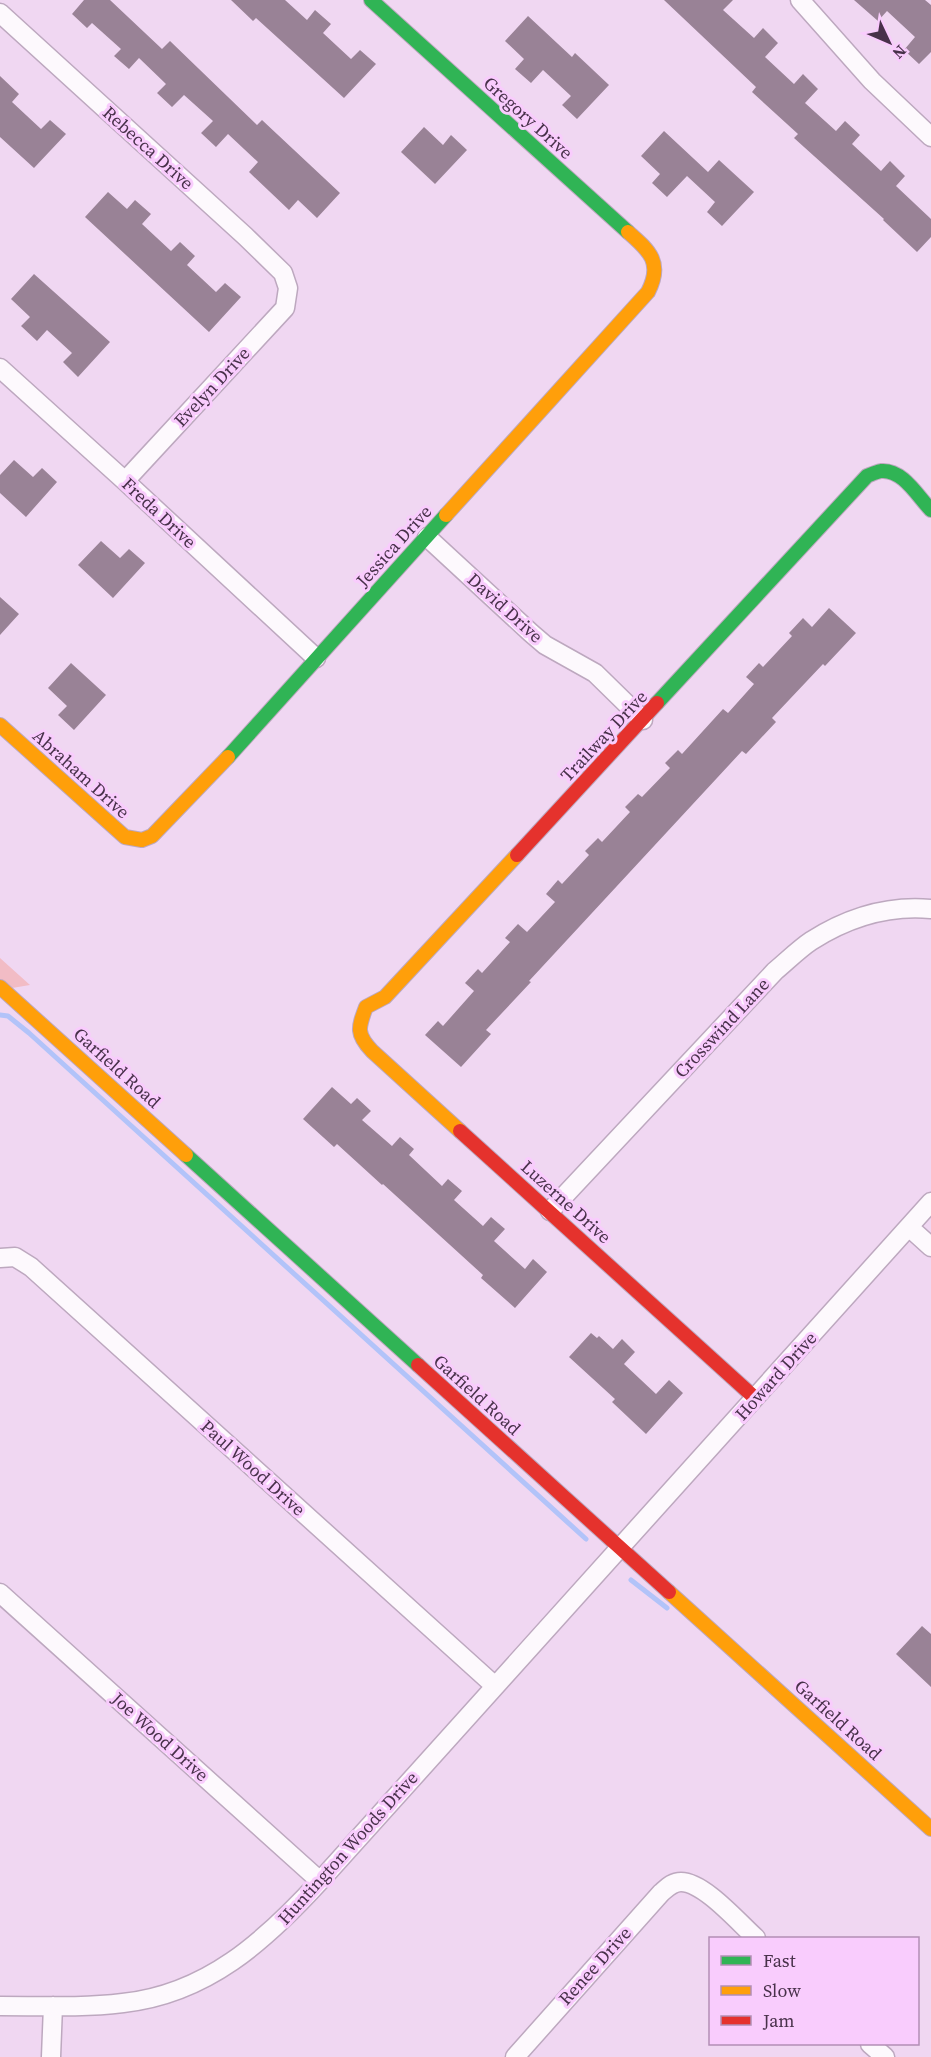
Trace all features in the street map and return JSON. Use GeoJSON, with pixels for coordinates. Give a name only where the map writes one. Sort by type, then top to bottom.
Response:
{"type":"FeatureCollection","features":[{"type":"Feature","properties":{"kind":"street","name":"Gregory Drive"},"geometry":{"type":"LineString","coordinates":[[371,0],[638,241],[649,252],[656,266]]}},
{"type":"Feature","properties":{"kind":"street"},"geometry":{"type":"LineString","coordinates":[[800,0],[872,81],[931,137]]}},
{"type":"Feature","properties":{"kind":"street","name":"Rebecca Drive"},"geometry":{"type":"LineString","coordinates":[[0,13],[245,236],[283,273],[288,288]]}},
{"type":"Feature","properties":{"kind":"street","name":"Jessica Drive"},"geometry":{"type":"LineString","coordinates":[[142,840],[152,836],[173,816],[648,292],[655,281],[656,266]]}},
{"type":"Feature","properties":{"kind":"street","name":"Evelyn Drive"},"geometry":{"type":"LineString","coordinates":[[125,481],[285,309],[288,288]]}},
{"type":"Feature","properties":{"kind":"street","name":"Freda Drive"},"geometry":{"type":"LineString","coordinates":[[0,368],[316,658]]}},
{"type":"Feature","properties":{"kind":"street","name":"Trailway Drive"},"geometry":{"type":"LineString","coordinates":[[358,1029],[366,1007],[385,997],[867,476],[882,471],[892,472],[902,479],[931,510]]}},
{"type":"Feature","properties":{"kind":"street","name":"David Drive"},"geometry":{"type":"LineString","coordinates":[[426,537],[545,645],[595,673],[643,720]]}},
{"type":"Feature","properties":{"kind":"street","name":"Abraham Drive"},"geometry":{"type":"LineString","coordinates":[[0,725],[125,837],[142,840]]}},
{"type":"Feature","properties":{"kind":"street","name":"Crosswind Lane"},"geometry":{"type":"LineString","coordinates":[[550,1211],[775,971],[811,941],[851,921],[888,909],[931,909]]}},
{"type":"Feature","properties":{"kind":"street","name":"Garfield Road"},"geometry":{"type":"LineString","coordinates":[[0,987],[931,1829]]}},
{"type":"Feature","properties":{"kind":"street","name":"Luzerne Drive"},"geometry":{"type":"LineString","coordinates":[[358,1029],[360,1039],[372,1051],[755,1398]]}},
{"type":"Feature","properties":{"kind":"street","name":"Howard Drive"},"geometry":{"type":"LineString","coordinates":[[620,1548],[931,1202]]}},
{"type":"Feature","properties":{"kind":"street"},"geometry":{"type":"LineString","coordinates":[[910,1228],[931,1247]]}},
{"type":"Feature","properties":{"kind":"street","name":"Paul Wood Drive"},"geometry":{"type":"LineString","coordinates":[[4,1257],[15,1257],[31,1267],[495,1686]]}},
{"type":"Feature","properties":{"kind":"street","name":"Huntington Woods Drive"},"geometry":{"type":"LineString","coordinates":[[0,2006],[97,2006],[143,2000],[178,1989],[226,1966],[271,1932],[320,1881],[620,1548]]}},
{"type":"Feature","properties":{"kind":"street","name":"Joe Wood Drive"},"geometry":{"type":"LineString","coordinates":[[0,1593],[320,1881]]}},
{"type":"Feature","properties":{"kind":"street","name":"Renee Drive"},"geometry":{"type":"LineString","coordinates":[[515,2057],[671,1884],[680,1882],[693,1884],[755,1937]]}},
{"type":"Feature","properties":{"kind":"street"},"geometry":{"type":"LineString","coordinates":[[51,2057],[53,2006]]}},
{"type":"Feature","properties":{"kind":"street"},"geometry":{"type":"LineString","coordinates":[[872,2045],[885,2057]]}},
{"type":"Feature","properties":{"kind":"shaded area"},"geometry":{"type":"Polygon","coordinates":[[[0,958],[30,985],[0,990],[0,958]]]}},
{"type":"Feature","properties":{"kind":"building"},"geometry":{"type":"Polygon","coordinates":[[[84,0],[110,0],[162,49],[170,41],[257,125],[262,120],[340,193],[317,218],[298,200],[289,210],[249,172],[258,162],[228,134],[216,147],[201,133],[213,121],[184,95],[172,107],[157,93],[166,84],[139,58],[129,69],[114,56],[121,49],[92,23],[87,28],[72,14],[84,0]]]}},
{"type":"Feature","properties":{"kind":"building"},"geometry":{"type":"Polygon","coordinates":[[[231,0],[285,0],[307,20],[315,10],[331,24],[323,33],[351,59],[360,50],[376,64],[344,98],[256,18],[253,21],[231,0]]]}},
{"type":"Feature","properties":{"kind":"building"},"geometry":{"type":"Polygon","coordinates":[[[664,0],[733,0],[723,10],[754,38],[763,28],[778,43],[765,57],[794,84],[803,74],[818,89],[805,103],[836,131],[845,121],[860,135],[852,144],[881,171],[890,161],[905,176],[896,186],[931,219],[931,237],[917,252],[794,138],[798,134],[752,92],[756,87],[664,0]]]}},
{"type":"Feature","properties":{"kind":"building"},"geometry":{"type":"Polygon","coordinates":[[[854,0],[925,0],[931,5],[931,52],[919,64],[904,50],[915,37],[887,11],[878,21],[854,0]]]}},
{"type":"Feature","properties":{"kind":"building"},"geometry":{"type":"Polygon","coordinates":[[[528,16],[572,57],[575,53],[609,85],[577,119],[562,105],[571,96],[543,70],[531,83],[515,69],[524,59],[505,41],[528,16]]]}},
{"type":"Feature","properties":{"kind":"building"},"geometry":{"type":"Polygon","coordinates":[[[0,76],[19,94],[12,102],[41,129],[50,120],[66,134],[34,168],[0,137],[0,76]]]}},
{"type":"Feature","properties":{"kind":"building"},"geometry":{"type":"Polygon","coordinates":[[[424,127],[443,145],[451,135],[467,150],[435,184],[401,152],[424,127]]]}},
{"type":"Feature","properties":{"kind":"building"},"geometry":{"type":"Polygon","coordinates":[[[664,131],[708,172],[719,160],[754,192],[722,226],[707,212],[715,202],[687,176],[667,197],[652,183],[660,174],[641,156],[664,131]]]}},
{"type":"Feature","properties":{"kind":"building"},"geometry":{"type":"Polygon","coordinates":[[[108,192],[127,209],[135,200],[151,214],[142,224],[171,251],[180,242],[195,256],[187,265],[216,292],[225,283],[241,297],[209,332],[85,217],[108,192]]]}},
{"type":"Feature","properties":{"kind":"building"},"geometry":{"type":"Polygon","coordinates":[[[34,274],[110,342],[78,377],[63,362],[72,353],[47,330],[37,341],[21,326],[30,317],[11,299],[34,274]]]}},
{"type":"Feature","properties":{"kind":"building"},"geometry":{"type":"Polygon","coordinates":[[[14,460],[33,477],[42,468],[57,482],[26,517],[0,493],[0,475],[14,460]]]}},
{"type":"Feature","properties":{"kind":"building"},"geometry":{"type":"Polygon","coordinates":[[[101,541],[120,558],[129,549],[145,563],[113,598],[78,565],[101,541]]]}},
{"type":"Feature","properties":{"kind":"building"},"geometry":{"type":"Polygon","coordinates":[[[0,597],[19,614],[0,635],[0,597]]]}},
{"type":"Feature","properties":{"kind":"building"},"geometry":{"type":"Polygon","coordinates":[[[829,608],[856,633],[772,718],[776,722],[746,754],[742,751],[529,981],[531,982],[486,1030],[491,1034],[461,1067],[425,1035],[438,1021],[443,1026],[474,991],[465,983],[478,969],[482,973],[510,942],[505,938],[518,924],[527,932],[555,902],[546,894],[558,880],[562,884],[589,855],[585,851],[598,838],[602,842],[630,812],[625,807],[638,794],[642,797],[670,768],[665,763],[678,750],[682,754],[723,709],[728,713],[754,684],[746,677],[759,663],[763,667],[792,636],[789,633],[803,618],[812,627],[829,608]]]}},
{"type":"Feature","properties":{"kind":"building"},"geometry":{"type":"Polygon","coordinates":[[[71,663],[106,695],[74,730],[58,715],[67,706],[48,688],[71,663]]]}},
{"type":"Feature","properties":{"kind":"building"},"geometry":{"type":"Polygon","coordinates":[[[332,1087],[351,1104],[357,1098],[371,1111],[362,1120],[392,1146],[400,1137],[414,1149],[409,1155],[442,1186],[448,1179],[462,1191],[454,1200],[483,1226],[491,1217],[505,1229],[494,1241],[525,1269],[533,1259],[547,1272],[515,1308],[481,1278],[483,1275],[383,1184],[337,1144],[334,1147],[303,1119],[332,1087]]]}},
{"type":"Feature","properties":{"kind":"building"},"geometry":{"type":"Polygon","coordinates":[[[591,1333],[597,1338],[599,1336],[613,1349],[622,1339],[635,1352],[624,1364],[656,1394],[669,1380],[683,1393],[646,1434],[612,1402],[615,1399],[569,1357],[591,1333]]]}},
{"type":"Feature","properties":{"kind":"building"},"geometry":{"type":"Polygon","coordinates":[[[922,1626],[931,1634],[931,1687],[896,1654],[922,1626]]]}},
{"type":"Feature","properties":{"kind":"waterway"},"geometry":{"type":"LineString","coordinates":[[0,1015],[8,1016],[29,1033],[586,1539]]}},
{"type":"Feature","properties":{"kind":"waterway"},"geometry":{"type":"LineString","coordinates":[[631,1580],[667,1608]]}},
{"type":"Feature","properties":{"kind":"traffic: fast"},"geometry":{"type":"LineString","coordinates":[[371,0],[628,232]]}},
{"type":"Feature","properties":{"kind":"traffic: fast"},"geometry":{"type":"LineString","coordinates":[[657,703],[867,476],[881,471],[896,474],[931,510]]}},
{"type":"Feature","properties":{"kind":"traffic: fast"},"geometry":{"type":"LineString","coordinates":[[228,757],[446,515]]}},
{"type":"Feature","properties":{"kind":"traffic: fast"},"geometry":{"type":"LineString","coordinates":[[186,1155],[418,1365]]}},
{"type":"Feature","properties":{"kind":"traffic: slow"},"geometry":{"type":"LineString","coordinates":[[446,515],[648,292],[654,273],[652,258],[643,245],[628,232]]}},
{"type":"Feature","properties":{"kind":"traffic: slow"},"geometry":{"type":"LineString","coordinates":[[0,725],[125,837],[142,840],[152,836],[228,757]]}},
{"type":"Feature","properties":{"kind":"traffic: slow"},"geometry":{"type":"LineString","coordinates":[[460,1131],[372,1051],[361,1035],[361,1020],[366,1007],[385,997],[517,855]]}},
{"type":"Feature","properties":{"kind":"traffic: slow"},"geometry":{"type":"LineString","coordinates":[[0,987],[186,1155]]}},
{"type":"Feature","properties":{"kind":"traffic: slow"},"geometry":{"type":"LineString","coordinates":[[669,1592],[931,1829]]}},
{"type":"Feature","properties":{"kind":"traffic: jam"},"geometry":{"type":"LineString","coordinates":[[517,855],[657,703]]}},
{"type":"Feature","properties":{"kind":"traffic: jam"},"geometry":{"type":"LineString","coordinates":[[460,1131],[755,1398]]}},
{"type":"Feature","properties":{"kind":"traffic: jam"},"geometry":{"type":"LineString","coordinates":[[418,1365],[669,1592]]}}]}
